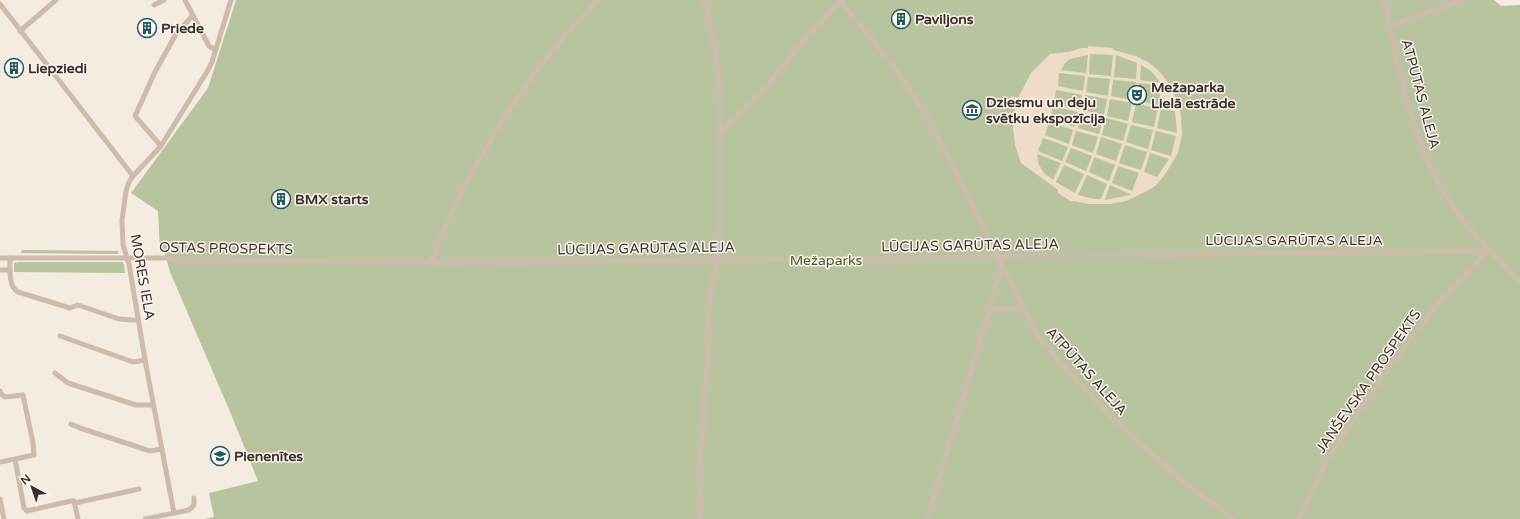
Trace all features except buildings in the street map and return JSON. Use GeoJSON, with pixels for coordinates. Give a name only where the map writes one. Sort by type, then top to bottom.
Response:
{"type":"FeatureCollection","features":[{"type":"Feature","properties":{"kind":"street"},"geometry":{"type":"LineString","coordinates":[[20,31],[56,0]]}},
{"type":"Feature","properties":{"kind":"street"},"geometry":{"type":"LineString","coordinates":[[154,6],[164,0]]}},
{"type":"Feature","properties":{"kind":"street"},"geometry":{"type":"LineString","coordinates":[[185,0],[209,46],[216,50]]}},
{"type":"Feature","properties":{"kind":"street","name":"MORES IELA"},"geometry":{"type":"LineString","coordinates":[[174,513],[145,360],[131,274],[123,245],[122,220],[126,191],[133,176],[161,146],[208,70],[216,50],[231,0]]}},
{"type":"Feature","properties":{"kind":"street"},"geometry":{"type":"LineString","coordinates":[[430,262],[463,188],[496,131],[534,74],[567,33],[598,0]]}},
{"type":"Feature","properties":{"kind":"street"},"geometry":{"type":"LineString","coordinates":[[701,519],[699,493],[711,286],[719,245],[720,132],[718,66],[704,0]]}},
{"type":"Feature","properties":{"kind":"street"},"geometry":{"type":"LineString","coordinates":[[720,132],[766,87],[811,32],[841,0]]}},
{"type":"Feature","properties":{"kind":"street","name":"ATPŪTAS ALEJA"},"geometry":{"type":"LineString","coordinates":[[841,0],[905,82],[926,116],[950,159],[1036,333],[1056,359],[1111,417],[1186,484],[1234,519]]}},
{"type":"Feature","properties":{"kind":"street","name":"ATPŪTAS ALEJA"},"geometry":{"type":"LineString","coordinates":[[1384,0],[1404,88],[1419,141],[1435,177],[1448,200],[1488,249],[1520,282]]}},
{"type":"Feature","properties":{"kind":"street"},"geometry":{"type":"LineString","coordinates":[[1390,26],[1462,0]]}},
{"type":"Feature","properties":{"kind":"street"},"geometry":{"type":"LineString","coordinates":[[0,4],[133,176]]}},
{"type":"Feature","properties":{"kind":"street"},"geometry":{"type":"LineString","coordinates":[[161,146],[135,116],[155,72],[176,34],[192,15]]}},
{"type":"Feature","properties":{"kind":"street","name":"LŪCIJAS GARŪTAS ALEJA"},"geometry":{"type":"LineString","coordinates":[[333,261],[430,262],[998,257],[1197,253],[1464,251],[1488,249]]}},
{"type":"Feature","properties":{"kind":"street","name":"JANŠEVSKA PROSPEKTS"},"geometry":{"type":"LineString","coordinates":[[1299,519],[1328,458],[1393,362],[1439,302],[1473,268],[1488,249]]}},
{"type":"Feature","properties":{"kind":"street","name":"OSTAS PROSPEKTS"},"geometry":{"type":"LineString","coordinates":[[0,258],[170,258],[174,260],[333,261]]}},
{"type":"Feature","properties":{"kind":"street"},"geometry":{"type":"LineString","coordinates":[[10,258],[11,284],[18,292],[70,308],[78,305],[119,319],[138,320]]}},
{"type":"Feature","properties":{"kind":"street"},"geometry":{"type":"LineString","coordinates":[[927,519],[990,309],[1000,262]]}},
{"type":"Feature","properties":{"kind":"street"},"geometry":{"type":"LineString","coordinates":[[0,270],[10,270]]}},
{"type":"Feature","properties":{"kind":"street"},"geometry":{"type":"LineString","coordinates":[[990,309],[1023,309]]}},
{"type":"Feature","properties":{"kind":"street"},"geometry":{"type":"LineString","coordinates":[[60,336],[133,362],[145,360]]}},
{"type":"Feature","properties":{"kind":"street"},"geometry":{"type":"LineString","coordinates":[[55,373],[68,382],[129,403],[143,406],[154,405]]}},
{"type":"Feature","properties":{"kind":"street"},"geometry":{"type":"LineString","coordinates":[[0,391],[5,397],[23,395],[34,455],[0,462]]}},
{"type":"Feature","properties":{"kind":"street"},"geometry":{"type":"LineString","coordinates":[[71,424],[144,449],[162,449]]}},
{"type":"Feature","properties":{"kind":"street"},"geometry":{"type":"LineString","coordinates":[[14,459],[24,508],[27,511],[71,501],[75,503],[138,489]]}},
{"type":"Feature","properties":{"kind":"street"},"geometry":{"type":"LineString","coordinates":[[144,519],[191,509],[194,504],[194,498]]}},
{"type":"Feature","properties":{"kind":"street"},"geometry":{"type":"LineString","coordinates":[[0,499],[4,519]]}},
{"type":"Feature","properties":{"kind":"street"},"geometry":{"type":"LineString","coordinates":[[75,503],[78,519]]}},
{"type":"Feature","properties":{"kind":"green space","name":"Mežaparks"},"geometry":{"type":"Polygon","coordinates":[[[236,0],[1494,0],[1501,6],[1520,5],[1520,519],[204,519],[214,517],[209,493],[258,481],[170,272],[164,250],[160,250],[158,211],[131,193],[208,88],[236,0]]]}},
{"type":"Feature","properties":{"kind":"green space"},"geometry":{"type":"Polygon","coordinates":[[[22,250],[118,251],[118,254],[21,253],[22,250]]]}},
{"type":"Feature","properties":{"kind":"green space"},"geometry":{"type":"Polygon","coordinates":[[[122,262],[124,264],[125,273],[14,272],[14,263],[122,262]]]}},
{"type":"Feature","properties":{"kind":"shaded area"},"geometry":{"type":"Polygon","coordinates":[[[1088,46],[1113,48],[1113,50],[1136,56],[1148,62],[1158,70],[1167,81],[1179,104],[1181,117],[1182,135],[1178,152],[1163,177],[1155,186],[1147,191],[1126,201],[1111,204],[1072,202],[1058,193],[1058,190],[1021,163],[1015,145],[1013,128],[1015,109],[1009,107],[1011,96],[1018,98],[1031,73],[1050,54],[1088,48],[1088,46]],[[1090,54],[1089,74],[1111,76],[1113,55],[1090,54]],[[1088,55],[1070,59],[1065,63],[1061,70],[1086,73],[1088,55]],[[1116,55],[1114,77],[1136,79],[1137,63],[1116,55]],[[1141,65],[1140,80],[1161,83],[1151,71],[1141,65]],[[1059,73],[1058,86],[1083,91],[1085,76],[1059,73]],[[1088,77],[1086,92],[1108,96],[1110,79],[1088,77]],[[1113,80],[1111,96],[1133,100],[1136,82],[1113,80]],[[1139,83],[1136,101],[1159,105],[1161,86],[1139,83]],[[1056,90],[1054,104],[1079,109],[1082,95],[1056,90]],[[1085,95],[1082,110],[1104,115],[1107,99],[1085,95]],[[1110,99],[1107,116],[1128,121],[1132,103],[1110,99]],[[1136,104],[1132,122],[1154,127],[1158,108],[1136,104]],[[1053,106],[1050,119],[1075,127],[1078,112],[1053,106]],[[1161,109],[1157,128],[1177,133],[1175,111],[1161,109]],[[1081,113],[1078,128],[1099,134],[1103,118],[1081,113]],[[1106,118],[1102,135],[1123,141],[1128,124],[1106,118]],[[1049,122],[1045,135],[1069,144],[1073,130],[1049,122]],[[1131,125],[1126,142],[1148,149],[1153,130],[1131,125]],[[1076,131],[1072,145],[1093,153],[1098,137],[1076,131]],[[1156,131],[1151,150],[1171,156],[1176,136],[1156,131]],[[1101,137],[1096,154],[1116,161],[1122,144],[1101,137]],[[1043,138],[1038,151],[1062,161],[1068,147],[1043,138]],[[1125,145],[1119,163],[1141,170],[1147,152],[1125,145]],[[1071,148],[1065,162],[1086,171],[1092,156],[1071,148]],[[1150,153],[1144,172],[1157,177],[1169,159],[1150,153]],[[1037,154],[1039,165],[1044,173],[1053,180],[1061,163],[1037,154]],[[1094,157],[1089,172],[1109,181],[1115,165],[1094,157]],[[1064,165],[1056,182],[1075,193],[1084,174],[1064,165]],[[1118,166],[1112,183],[1132,191],[1139,173],[1118,166]],[[1087,175],[1078,195],[1101,199],[1107,184],[1087,175]],[[1110,185],[1105,200],[1130,195],[1130,194],[1110,185]]]}},
{"type":"Feature","properties":{"kind":"place","name":"Paviljons"},"geometry":{"type":"Point","coordinates":[901,19]}},
{"type":"Feature","properties":{"kind":"place","name":"Priede"},"geometry":{"type":"Point","coordinates":[147,28]}},
{"type":"Feature","properties":{"kind":"place","name":"Liepziedi"},"geometry":{"type":"Point","coordinates":[14,68]}},
{"type":"Feature","properties":{"kind":"place","name":"Mežaparka Lielā estrāde"},"geometry":{"type":"Point","coordinates":[1137,95]}},
{"type":"Feature","properties":{"kind":"place","name":"Dziesmu un deju svētku ekspozīcija"},"geometry":{"type":"Point","coordinates":[972,110]}},
{"type":"Feature","properties":{"kind":"place","name":"BMX starts"},"geometry":{"type":"Point","coordinates":[281,199]}},
{"type":"Feature","properties":{"kind":"place","name":"Pienenītes"},"geometry":{"type":"Point","coordinates":[220,456]}}]}
